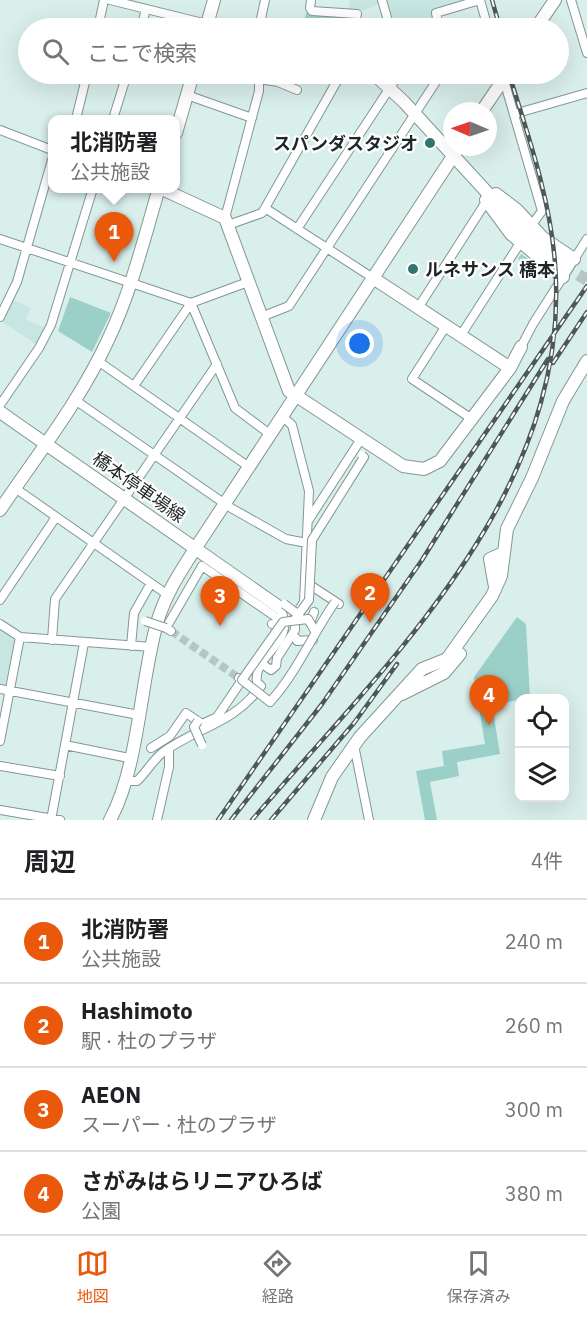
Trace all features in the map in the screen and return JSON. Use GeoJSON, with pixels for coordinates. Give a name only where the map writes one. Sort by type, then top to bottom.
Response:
{"type":"FeatureCollection","features":[{"type":"Feature","properties":{"kind":"street"},"geometry":{"type":"LineString","coordinates":[[100,18],[104,0]]}},
{"type":"Feature","properties":{"kind":"street"},"geometry":{"type":"LineString","coordinates":[[110,0],[178,18]]}},
{"type":"Feature","properties":{"kind":"street"},"geometry":{"type":"LineString","coordinates":[[209,18],[214,0]]}},
{"type":"Feature","properties":{"kind":"street"},"geometry":{"type":"LineString","coordinates":[[261,18],[265,0]]}},
{"type":"Feature","properties":{"kind":"street"},"geometry":{"type":"LineString","coordinates":[[311,0],[312,11],[357,14],[356,18]]}},
{"type":"Feature","properties":{"kind":"street"},"geometry":{"type":"LineString","coordinates":[[382,0],[387,18]]}},
{"type":"Feature","properties":{"kind":"street"},"geometry":{"type":"LineString","coordinates":[[437,18],[436,13],[480,0],[485,18]]}},
{"type":"Feature","properties":{"kind":"street"},"geometry":{"type":"LineString","coordinates":[[543,18],[555,0]]}},
{"type":"Feature","properties":{"kind":"street"},"geometry":{"type":"LineString","coordinates":[[571,0],[587,53]]}},
{"type":"Feature","properties":{"kind":"street"},"geometry":{"type":"LineString","coordinates":[[144,18],[146,9]]}},
{"type":"Feature","properties":{"kind":"street"},"geometry":{"type":"LineString","coordinates":[[77,115],[85,84]]}},
{"type":"Feature","properties":{"kind":"street"},"geometry":{"type":"LineString","coordinates":[[115,115],[124,84]]}},
{"type":"Feature","properties":{"kind":"street"},"geometry":{"type":"LineString","coordinates":[[180,119],[190,84]]}},
{"type":"Feature","properties":{"kind":"street"},"geometry":{"type":"LineString","coordinates":[[259,84],[226,221],[285,384],[289,392],[403,466],[424,469],[440,460],[510,368],[567,267],[587,239]]}},
{"type":"Feature","properties":{"kind":"street"},"geometry":{"type":"LineString","coordinates":[[283,84],[297,90]]}},
{"type":"Feature","properties":{"kind":"street"},"geometry":{"type":"LineString","coordinates":[[168,193],[226,221],[262,213],[335,84]]}},
{"type":"Feature","properties":{"kind":"street"},"geometry":{"type":"LineString","coordinates":[[385,84],[443,139]]}},
{"type":"Feature","properties":{"kind":"street"},"geometry":{"type":"LineString","coordinates":[[297,229],[393,84]]}},
{"type":"Feature","properties":{"kind":"street"},"geometry":{"type":"LineString","coordinates":[[261,317],[290,306],[434,84]]}},
{"type":"Feature","properties":{"kind":"street"},"geometry":{"type":"LineString","coordinates":[[488,102],[498,84]]}},
{"type":"Feature","properties":{"kind":"street"},"geometry":{"type":"LineString","coordinates":[[506,84],[542,211],[531,226]]}},
{"type":"Feature","properties":{"kind":"street"},"geometry":{"type":"LineString","coordinates":[[514,114],[587,93]]}},
{"type":"Feature","properties":{"kind":"street"},"geometry":{"type":"LineString","coordinates":[[187,95],[252,118]]}},
{"type":"Feature","properties":{"kind":"street"},"geometry":{"type":"LineString","coordinates":[[0,130],[48,148]]}},
{"type":"Feature","properties":{"kind":"street"},"geometry":{"type":"LineString","coordinates":[[110,820],[124,781],[152,647],[168,595],[195,549],[454,156]]}},
{"type":"Feature","properties":{"kind":"street"},"geometry":{"type":"LineString","coordinates":[[460,156],[502,225],[520,243],[567,267]]}},
{"type":"Feature","properties":{"kind":"street"},"geometry":{"type":"LineString","coordinates":[[0,317],[12,296],[48,174]]}},
{"type":"Feature","properties":{"kind":"street"},"geometry":{"type":"LineString","coordinates":[[0,405],[45,336],[92,193]]}},
{"type":"Feature","properties":{"kind":"street"},"geometry":{"type":"LineString","coordinates":[[0,510],[75,400],[98,361],[131,283],[159,193]]}},
{"type":"Feature","properties":{"kind":"street"},"geometry":{"type":"LineString","coordinates":[[485,195],[498,195],[531,226],[567,267]]}},
{"type":"Feature","properties":{"kind":"street"},"geometry":{"type":"LineString","coordinates":[[485,195],[528,237],[567,267]]}},
{"type":"Feature","properties":{"kind":"street"},"geometry":{"type":"LineString","coordinates":[[418,308],[485,195]]}},
{"type":"Feature","properties":{"kind":"street"},"geometry":{"type":"LineString","coordinates":[[265,208],[510,368]]}},
{"type":"Feature","properties":{"kind":"street"},"geometry":{"type":"LineString","coordinates":[[0,239],[192,303],[235,408],[271,435]]}},
{"type":"Feature","properties":{"kind":"street"},"geometry":{"type":"LineString","coordinates":[[460,335],[520,243]]}},
{"type":"Feature","properties":{"kind":"street"},"geometry":{"type":"LineString","coordinates":[[134,386],[192,303],[248,282]]}},
{"type":"Feature","properties":{"kind":"street"},"geometry":{"type":"LineString","coordinates":[[446,326],[412,379],[471,419]]}},
{"type":"Feature","properties":{"kind":"street"},"geometry":{"type":"LineString","coordinates":[[98,361],[249,467]]}},
{"type":"Feature","properties":{"kind":"street"},"geometry":{"type":"LineString","coordinates":[[314,820],[332,777],[354,745],[422,669],[447,659],[494,592],[501,576],[507,529],[532,478],[563,401],[587,361]]}},
{"type":"Feature","properties":{"kind":"street"},"geometry":{"type":"LineString","coordinates":[[52,640],[56,599],[217,364]]}},
{"type":"Feature","properties":{"kind":"street"},"geometry":{"type":"LineString","coordinates":[[75,400],[225,504],[286,539],[306,543]]}},
{"type":"Feature","properties":{"kind":"street","name":"橋本停車場線"},"geometry":{"type":"LineString","coordinates":[[0,412],[195,549],[278,615]]}},
{"type":"Feature","properties":{"kind":"street"},"geometry":{"type":"LineString","coordinates":[[262,664],[271,670],[276,666],[277,658],[295,630],[296,617],[303,604],[308,521],[307,483],[292,425],[283,417]]}},
{"type":"Feature","properties":{"kind":"street"},"geometry":{"type":"LineString","coordinates":[[308,521],[361,439]]}},
{"type":"Feature","properties":{"kind":"street"},"geometry":{"type":"LineString","coordinates":[[309,600],[312,540],[364,457],[362,455]]}},
{"type":"Feature","properties":{"kind":"street"},"geometry":{"type":"LineString","coordinates":[[15,488],[168,595]]}},
{"type":"Feature","properties":{"kind":"street"},"geometry":{"type":"LineString","coordinates":[[0,600],[56,516]]}},
{"type":"Feature","properties":{"kind":"street"},"geometry":{"type":"LineString","coordinates":[[391,702],[409,690],[438,677],[454,662],[502,593],[506,575],[503,553]]}},
{"type":"Feature","properties":{"kind":"street"},"geometry":{"type":"LineString","coordinates":[[124,781],[137,781],[156,759],[170,749],[242,709],[261,686],[256,677],[284,631],[284,618],[202,566],[168,629],[146,623]]}},
{"type":"Feature","properties":{"kind":"street"},"geometry":{"type":"LineString","coordinates":[[131,646],[134,612],[151,583]]}},
{"type":"Feature","properties":{"kind":"street"},"geometry":{"type":"LineString","coordinates":[[241,679],[270,702],[284,688],[314,636],[337,603],[310,585]]}},
{"type":"Feature","properties":{"kind":"street"},"geometry":{"type":"LineString","coordinates":[[296,617],[309,600],[322,595]]}},
{"type":"Feature","properties":{"kind":"street"},"geometry":{"type":"LineString","coordinates":[[278,615],[296,617]]}},
{"type":"Feature","properties":{"kind":"street"},"geometry":{"type":"LineString","coordinates":[[278,615],[312,616],[314,636]]}},
{"type":"Feature","properties":{"kind":"street"},"geometry":{"type":"LineString","coordinates":[[151,748],[170,736],[186,713],[202,724],[217,717],[237,692],[241,679],[271,635],[278,615]]}},
{"type":"Feature","properties":{"kind":"street"},"geometry":{"type":"LineString","coordinates":[[0,624],[20,637],[152,647]]}},
{"type":"Feature","properties":{"kind":"street"},"geometry":{"type":"LineString","coordinates":[[296,638],[297,641],[314,636]]}},
{"type":"Feature","properties":{"kind":"street"},"geometry":{"type":"LineString","coordinates":[[0,741],[20,637]]}},
{"type":"Feature","properties":{"kind":"street"},"geometry":{"type":"LineString","coordinates":[[0,810],[54,820],[84,643]]}},
{"type":"Feature","properties":{"kind":"street"},"geometry":{"type":"LineString","coordinates":[[422,669],[428,676],[438,677]]}},
{"type":"Feature","properties":{"kind":"street"},"geometry":{"type":"LineString","coordinates":[[0,689],[139,715]]}},
{"type":"Feature","properties":{"kind":"street"},"geometry":{"type":"LineString","coordinates":[[198,721],[194,728],[202,745]]}},
{"type":"Feature","properties":{"kind":"street"},"geometry":{"type":"LineString","coordinates":[[65,745],[129,758]]}},
{"type":"Feature","properties":{"kind":"street"},"geometry":{"type":"LineString","coordinates":[[354,745],[369,820]]}},
{"type":"Feature","properties":{"kind":"street"},"geometry":{"type":"LineString","coordinates":[[157,820],[169,767],[170,749]]}},
{"type":"Feature","properties":{"kind":"street"},"geometry":{"type":"LineString","coordinates":[[0,766],[60,776]]}},
{"type":"Feature","properties":{"kind":"shaded area"},"geometry":{"type":"Polygon","coordinates":[[[350,0],[379,0],[379,4],[362,11],[348,11],[350,0]]]}},
{"type":"Feature","properties":{"kind":"shaded area"},"geometry":{"type":"Polygon","coordinates":[[[386,0],[465,0],[431,11],[433,18],[392,18],[386,0]]]}},
{"type":"Feature","properties":{"kind":"shaded area"},"geometry":{"type":"Polygon","coordinates":[[[13,300],[31,308],[26,319],[45,328],[37,345],[1,321],[13,300]]]}},
{"type":"Feature","properties":{"kind":"shaded area"},"geometry":{"type":"Polygon","coordinates":[[[0,629],[16,639],[5,686],[0,685],[0,629]]]}},
{"type":"Feature","properties":{"kind":"green space"},"geometry":{"type":"Polygon","coordinates":[[[306,13],[353,15],[353,18],[305,18],[306,13]]]}},
{"type":"Feature","properties":{"kind":"green space"},"geometry":{"type":"Polygon","coordinates":[[[521,254],[547,271],[544,276],[518,259],[521,254]]]}},
{"type":"Feature","properties":{"kind":"green space"},"geometry":{"type":"Polygon","coordinates":[[[70,297],[111,313],[92,352],[58,331],[70,297]]]}},
{"type":"Feature","properties":{"kind":"green space"},"geometry":{"type":"Polygon","coordinates":[[[517,617],[526,624],[530,694],[515,694],[515,701],[492,705],[500,754],[457,762],[459,776],[430,782],[437,820],[425,820],[416,771],[444,766],[442,751],[485,744],[474,677],[517,617]]]}},
{"type":"Feature","properties":{"kind":"tunnel"},"geometry":{"type":"LineString","coordinates":[[563,265],[587,280]]}},
{"type":"Feature","properties":{"kind":"tunnel"},"geometry":{"type":"LineString","coordinates":[[171,631],[239,678]]}},
{"type":"Feature","properties":{"kind":"railway"},"geometry":{"type":"LineString","coordinates":[[492,0],[497,18]]}},
{"type":"Feature","properties":{"kind":"railway"},"geometry":{"type":"LineString","coordinates":[[252,820],[412,634],[461,567],[503,498],[534,424],[553,346],[555,263],[543,191],[512,84]]}},
{"type":"Feature","properties":{"kind":"railway"},"geometry":{"type":"LineString","coordinates":[[218,820],[587,286]]}},
{"type":"Feature","properties":{"kind":"railway"},"geometry":{"type":"LineString","coordinates":[[553,363],[587,312]]}},
{"type":"Feature","properties":{"kind":"railway"},"geometry":{"type":"LineString","coordinates":[[231,820],[322,704],[422,560],[548,359]]}},
{"type":"Feature","properties":{"kind":"railway"},"geometry":{"type":"LineString","coordinates":[[271,820],[354,723],[397,664]]}},
{"type":"Feature","properties":{"kind":"place","name":"スパンダスタジオ"},"geometry":{"type":"Point","coordinates":[430,143]}},
{"type":"Feature","properties":{"kind":"place","name":"北消防署"},"geometry":{"type":"Point","coordinates":[114,262]}},
{"type":"Feature","properties":{"kind":"place","name":"ルネサンス 橋本"},"geometry":{"type":"Point","coordinates":[413,269]}},
{"type":"Feature","properties":{"kind":"place","name":"Hashimoto"},"geometry":{"type":"Point","coordinates":[370,623]}},
{"type":"Feature","properties":{"kind":"place","name":"AEON"},"geometry":{"type":"Point","coordinates":[220,626]}},
{"type":"Feature","properties":{"kind":"place","name":"さがみはらリニアひろば"},"geometry":{"type":"Point","coordinates":[489,725]}}]}
